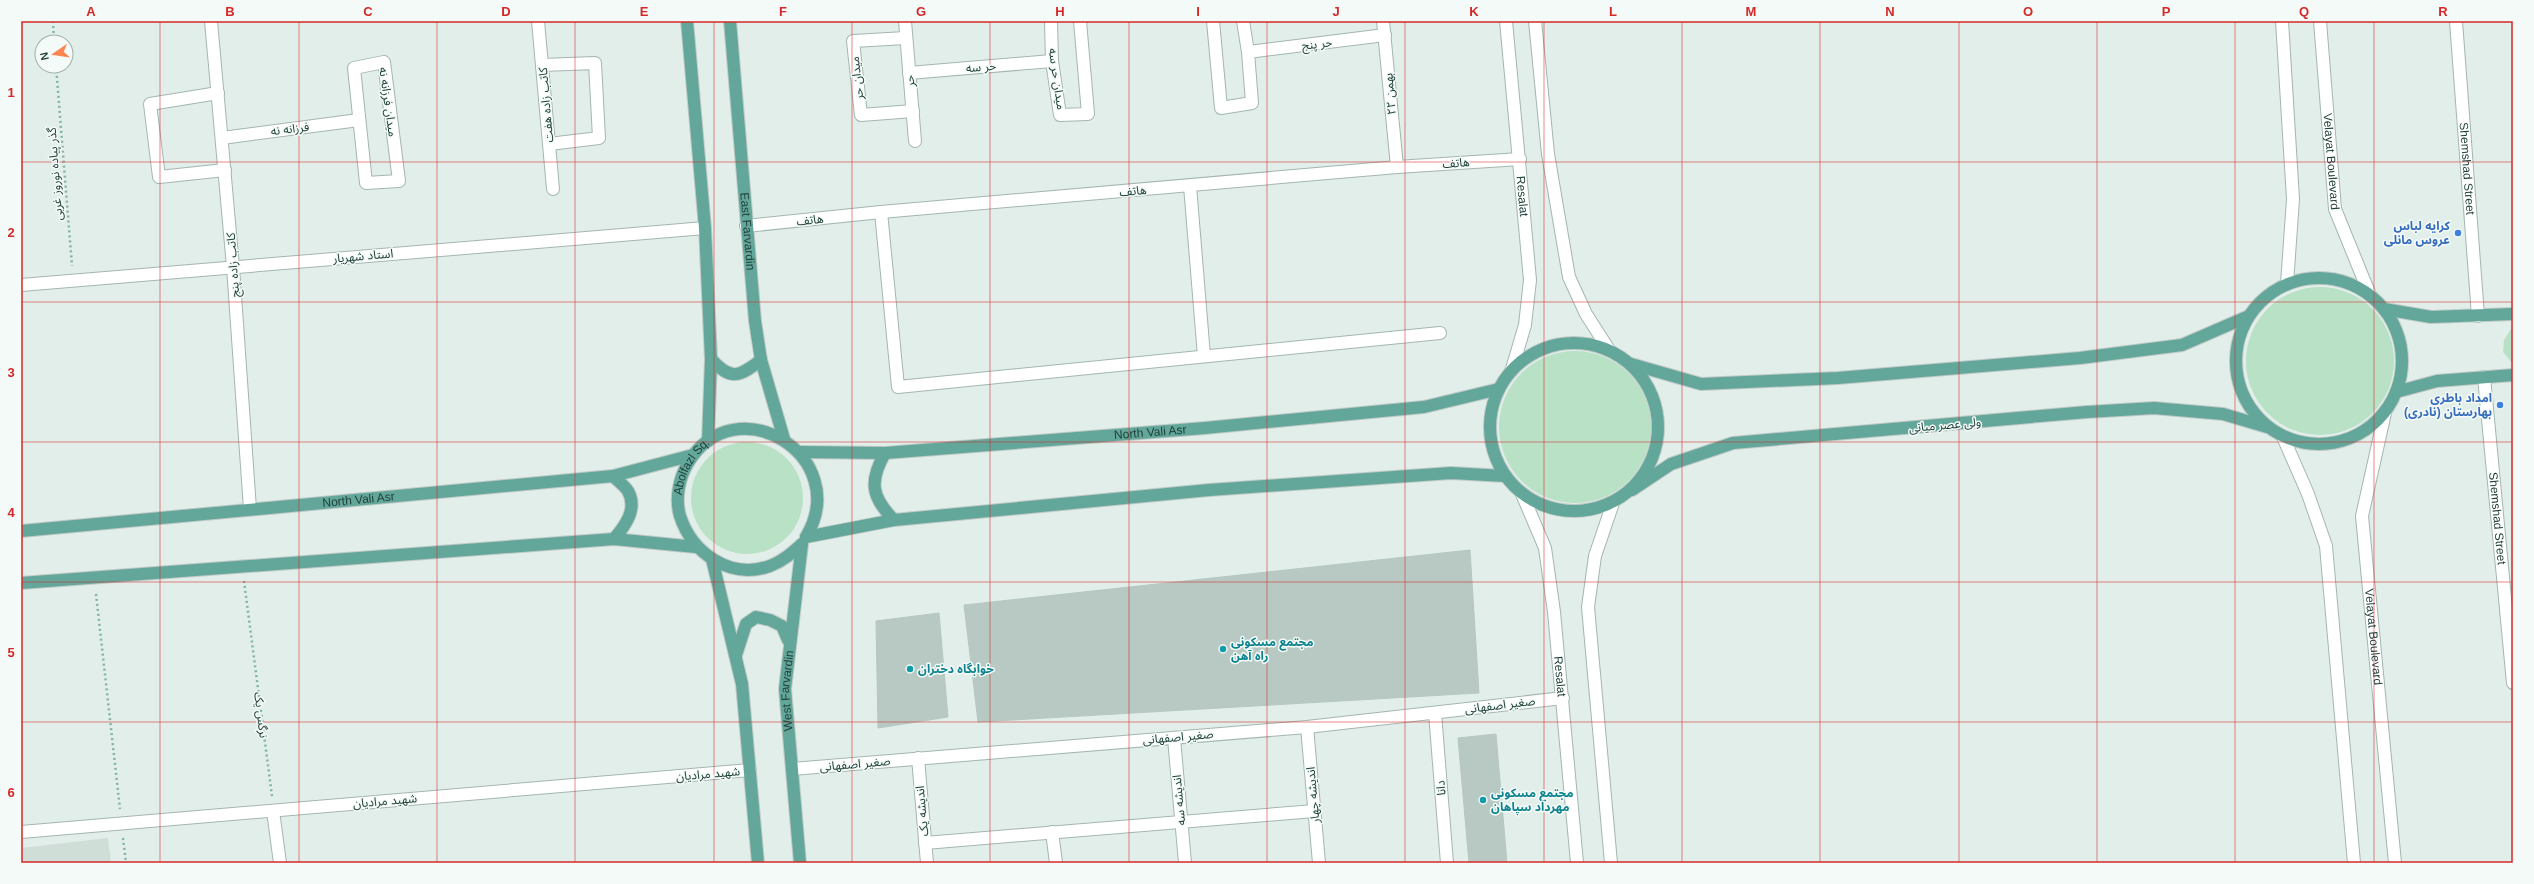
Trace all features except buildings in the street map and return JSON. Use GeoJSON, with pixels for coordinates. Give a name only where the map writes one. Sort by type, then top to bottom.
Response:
{"type":"FeatureCollection","features":[{"type":"Feature","properties":{"kind":"main road"},"geometry":{"type":"LineString","coordinates":[[687,21],[705,228],[711,359],[708,441]]}},
{"type":"Feature","properties":{"kind":"main road","name":"East Farvardin"},"geometry":{"type":"LineString","coordinates":[[730,21],[746,226],[761,360],[784,439]]}},
{"type":"Feature","properties":{"kind":"main road"},"geometry":{"type":"LineString","coordinates":[[2303,279],[2339,280],[2370,295],[2384,309],[2395,327],[2401,348],[2402,370],[2396,392],[2384,413],[2360,434],[2330,444],[2306,444],[2283,437],[2267,427],[2251,409],[2240,387],[2236,363],[2239,338],[2249,316],[2265,297],[2287,284],[2303,279]]}},
{"type":"Feature","properties":{"kind":"main road"},"geometry":{"type":"LineString","coordinates":[[2384,309],[2431,317],[2513,314]]}},
{"type":"Feature","properties":{"kind":"main road"},"geometry":{"type":"LineString","coordinates":[[1631,364],[1701,384],[1838,378],[2080,358],[2182,345],[2249,316]]}},
{"type":"Feature","properties":{"kind":"main road","name":"ولی عصر میانی"},"geometry":{"type":"LineString","coordinates":[[1631,364],[1609,350],[1584,343],[1558,344],[1533,353],[1512,369],[1499,389],[1490,418],[1492,448],[1505,476],[1522,494],[1543,506],[1566,512],[1590,511],[1612,503],[1672,464],[1733,443],[2087,412],[2154,408],[2223,414],[2267,427]]}},
{"type":"Feature","properties":{"kind":"main road"},"geometry":{"type":"LineString","coordinates":[[711,359],[724,372],[733,375],[746,372],[761,360]]}},
{"type":"Feature","properties":{"kind":"main road"},"geometry":{"type":"LineString","coordinates":[[1631,364],[1648,386],[1658,413],[1658,441],[1649,468],[1632,490]]}},
{"type":"Feature","properties":{"kind":"main road"},"geometry":{"type":"LineString","coordinates":[[2396,392],[2437,381],[2513,375]]}},
{"type":"Feature","properties":{"kind":"main road","name":"North Vali Asr"},"geometry":{"type":"LineString","coordinates":[[799,452],[885,453],[1205,428],[1424,407],[1499,389]]}},
{"type":"Feature","properties":{"kind":"main road","name":"Abolfazl Sq."},"geometry":{"type":"LineString","coordinates":[[746,429],[765,431],[784,439],[799,452],[810,468],[816,487],[817,507],[812,526],[804,540],[787,557],[763,567],[750,569],[730,567],[712,559],[696,547],[685,530],[679,511],[678,491],[683,472],[693,455],[708,441],[726,432],[746,429]]}},
{"type":"Feature","properties":{"kind":"main road"},"geometry":{"type":"LineString","coordinates":[[885,453],[876,469],[874,488],[880,506],[894,520]]}},
{"type":"Feature","properties":{"kind":"main road","name":"North Vali Asr"},"geometry":{"type":"LineString","coordinates":[[21,531],[613,476],[693,455]]}},
{"type":"Feature","properties":{"kind":"main road"},"geometry":{"type":"LineString","coordinates":[[804,540],[894,520],[1209,490],[1451,473],[1505,476]]}},
{"type":"Feature","properties":{"kind":"main road"},"geometry":{"type":"LineString","coordinates":[[613,476],[628,491],[632,509],[626,525],[614,539]]}},
{"type":"Feature","properties":{"kind":"main road"},"geometry":{"type":"LineString","coordinates":[[21,583],[614,539],[696,547]]}},
{"type":"Feature","properties":{"kind":"main road","name":"West Farvardin"},"geometry":{"type":"LineString","coordinates":[[800,863],[785,689],[789,643],[804,540]]}},
{"type":"Feature","properties":{"kind":"main road"},"geometry":{"type":"LineString","coordinates":[[712,559],[742,684],[758,863]]}},
{"type":"Feature","properties":{"kind":"main road"},"geometry":{"type":"LineString","coordinates":[[735,656],[746,624],[756,617],[770,620],[782,626],[789,643]]}},
{"type":"Feature","properties":{"kind":"street","name":"کاتب زاده پنج"},"geometry":{"type":"LineString","coordinates":[[211,21],[233,267],[250,510]]}},
{"type":"Feature","properties":{"kind":"street","name":"کاتب زاده هفت"},"geometry":{"type":"LineString","coordinates":[[538,21],[553,189]]}},
{"type":"Feature","properties":{"kind":"street","name":"حر"},"geometry":{"type":"LineString","coordinates":[[905,21],[915,141]]}},
{"type":"Feature","properties":{"kind":"street","name":"میدان حر سه"},"geometry":{"type":"LineString","coordinates":[[1051,21],[1052,61],[1060,115],[1088,114],[1080,21]]}},
{"type":"Feature","properties":{"kind":"street"},"geometry":{"type":"LineString","coordinates":[[1213,21],[1221,108],[1252,103],[1248,52],[1243,21]]}},
{"type":"Feature","properties":{"kind":"street","name":"۲۲ بهمن"},"geometry":{"type":"LineString","coordinates":[[1383,21],[1397,167]]}},
{"type":"Feature","properties":{"kind":"street","name":"Resalat"},"geometry":{"type":"LineString","coordinates":[[1506,21],[1520,159],[1530,280],[1525,325],[1512,369]]}},
{"type":"Feature","properties":{"kind":"street"},"geometry":{"type":"LineString","coordinates":[[1535,21],[1548,154],[1569,277],[1586,314],[1609,350]]}},
{"type":"Feature","properties":{"kind":"street"},"geometry":{"type":"LineString","coordinates":[[2282,21],[2293,199],[2287,284]]}},
{"type":"Feature","properties":{"kind":"street","name":"Velayat Boulevard"},"geometry":{"type":"LineString","coordinates":[[2320,21],[2335,209],[2370,295]]}},
{"type":"Feature","properties":{"kind":"street","name":"Shemshad Street"},"geometry":{"type":"LineString","coordinates":[[2456,21],[2478,316]]}},
{"type":"Feature","properties":{"kind":"street","name":"حر پنج"},"geometry":{"type":"LineString","coordinates":[[1248,52],[1385,35]]}},
{"type":"Feature","properties":{"kind":"street","name":"میدان حر"},"geometry":{"type":"LineString","coordinates":[[906,38],[853,41],[861,115],[913,111]]}},
{"type":"Feature","properties":{"kind":"street","name":"حر سه"},"geometry":{"type":"LineString","coordinates":[[909,73],[1052,61]]}},
{"type":"Feature","properties":{"kind":"street","name":"میدان فرزانه نه"},"geometry":{"type":"LineString","coordinates":[[384,62],[399,181],[366,183],[359,120],[354,68],[384,62]]}},
{"type":"Feature","properties":{"kind":"street"},"geometry":{"type":"LineString","coordinates":[[542,65],[595,63],[599,138],[549,144]]}},
{"type":"Feature","properties":{"kind":"street"},"geometry":{"type":"LineString","coordinates":[[218,93],[150,104],[159,177],[225,170]]}},
{"type":"Feature","properties":{"kind":"street","name":"فرزانه نه"},"geometry":{"type":"LineString","coordinates":[[222,138],[359,120]]}},
{"type":"Feature","properties":{"kind":"street","name":"هاتف"},"geometry":{"type":"LineString","coordinates":[[746,226],[881,212],[1397,167],[1520,159]]}},
{"type":"Feature","properties":{"kind":"street"},"geometry":{"type":"LineString","coordinates":[[1190,186],[1204,356]]}},
{"type":"Feature","properties":{"kind":"street"},"geometry":{"type":"LineString","coordinates":[[881,212],[898,387],[1440,332]]}},
{"type":"Feature","properties":{"kind":"street","name":"استاد شهریار"},"geometry":{"type":"LineString","coordinates":[[21,285],[705,228]]}},
{"type":"Feature","properties":{"kind":"street","name":"Shemshad Street"},"geometry":{"type":"LineString","coordinates":[[2484,377],[2513,683]]}},
{"type":"Feature","properties":{"kind":"street","name":"Velayat Boulevard"},"geometry":{"type":"LineString","coordinates":[[2384,413],[2362,516],[2395,863]]}},
{"type":"Feature","properties":{"kind":"street"},"geometry":{"type":"LineString","coordinates":[[2283,437],[2308,494],[2326,546],[2354,863]]}},
{"type":"Feature","properties":{"kind":"street","name":"Resalat"},"geometry":{"type":"LineString","coordinates":[[1522,494],[1545,548],[1562,698],[1577,863]]}},
{"type":"Feature","properties":{"kind":"street"},"geometry":{"type":"LineString","coordinates":[[1611,863],[1588,607],[1595,556],[1612,503]]}},
{"type":"Feature","properties":{"kind":"street","name":"صغیر اصفهانی"},"geometry":{"type":"LineString","coordinates":[[792,769],[1307,727],[1562,698]]}},
{"type":"Feature","properties":{"kind":"street","name":"دانا"},"geometry":{"type":"LineString","coordinates":[[1435,713],[1447,863]]}},
{"type":"Feature","properties":{"kind":"street","name":"اندیشه چهار"},"geometry":{"type":"LineString","coordinates":[[1307,727],[1319,863]]}},
{"type":"Feature","properties":{"kind":"street","name":"اندیشه سه"},"geometry":{"type":"LineString","coordinates":[[1174,738],[1185,863]]}},
{"type":"Feature","properties":{"kind":"street","name":"اندیشه یک"},"geometry":{"type":"LineString","coordinates":[[918,758],[927,863]]}},
{"type":"Feature","properties":{"kind":"street","name":"شهید مرادیان"},"geometry":{"type":"LineString","coordinates":[[21,832],[750,770]]}},
{"type":"Feature","properties":{"kind":"street"},"geometry":{"type":"LineString","coordinates":[[274,811],[280,863]]}},
{"type":"Feature","properties":{"kind":"street"},"geometry":{"type":"LineString","coordinates":[[925,843],[1314,811]]}},
{"type":"Feature","properties":{"kind":"street"},"geometry":{"type":"LineString","coordinates":[[1052,832],[1056,863]]}},
{"type":"Feature","properties":{"kind":"path"},"geometry":{"type":"LineString","coordinates":[[52,21],[53,34]]}},
{"type":"Feature","properties":{"kind":"path","name":"گذر پیاده نوروز غربی"},"geometry":{"type":"LineString","coordinates":[[57,74],[73,280]]}},
{"type":"Feature","properties":{"kind":"path","name":"نرگس یک"},"geometry":{"type":"LineString","coordinates":[[242,566],[274,811]]}},
{"type":"Feature","properties":{"kind":"path"},"geometry":{"type":"LineString","coordinates":[[94,577],[126,863]]}},
{"type":"Feature","properties":{"kind":"shaded area"},"geometry":{"type":"Polygon","coordinates":[[[108,838],[111,863],[21,863],[21,848],[108,838]]]}},
{"type":"Feature","properties":{"kind":"green space"},"geometry":{"type":"Polygon","coordinates":[[[2320,287],[2334,289],[2355,296],[2367,304],[2377,314],[2388,333],[2394,361],[2392,375],[2385,396],[2377,408],[2367,418],[2348,429],[2320,435],[2306,433],[2285,426],[2273,418],[2263,408],[2252,389],[2246,361],[2248,347],[2255,326],[2263,314],[2273,304],[2292,293],[2320,287]]]}},
{"type":"Feature","properties":{"kind":"green space"},"geometry":{"type":"Polygon","coordinates":[[[2511,329],[2513,329],[2513,364],[2503,352],[2504,340],[2511,329]]]}},
{"type":"Feature","properties":{"kind":"green space"},"geometry":{"type":"Polygon","coordinates":[[[1575,351],[1590,353],[1611,360],[1633,379],[1642,391],[1645,398],[1651,427],[1649,442],[1642,463],[1623,485],[1611,494],[1604,497],[1575,503],[1560,501],[1539,494],[1517,475],[1508,463],[1505,456],[1499,427],[1501,412],[1508,391],[1527,369],[1539,360],[1546,357],[1575,351]]]}},
{"type":"Feature","properties":{"kind":"green space"},"geometry":{"type":"Polygon","coordinates":[[[747,442],[768,447],[778,452],[786,459],[793,467],[798,477],[803,498],[798,519],[793,529],[786,537],[778,544],[768,549],[747,554],[726,549],[716,544],[708,537],[701,529],[696,519],[691,498],[696,477],[701,467],[708,459],[716,452],[726,447],[747,442]]]}},
{"type":"Feature","properties":{"kind":"place","name":"کرایه لباس عروس مانلی"},"geometry":{"type":"Point","coordinates":[2458,233]}},
{"type":"Feature","properties":{"kind":"place","name":"امداد باطری بهارستان (نادری)"},"geometry":{"type":"Point","coordinates":[2500,405]}},
{"type":"Feature","properties":{"kind":"place","name":"مجتمع مسکونی راه آهن"},"geometry":{"type":"Point","coordinates":[1223,649]}},
{"type":"Feature","properties":{"kind":"place","name":"خوابگاه دختران"},"geometry":{"type":"Point","coordinates":[910,669]}},
{"type":"Feature","properties":{"kind":"place","name":"مجتمع مسکونی مهرداد سپاهان"},"geometry":{"type":"Point","coordinates":[1483,800]}}]}
